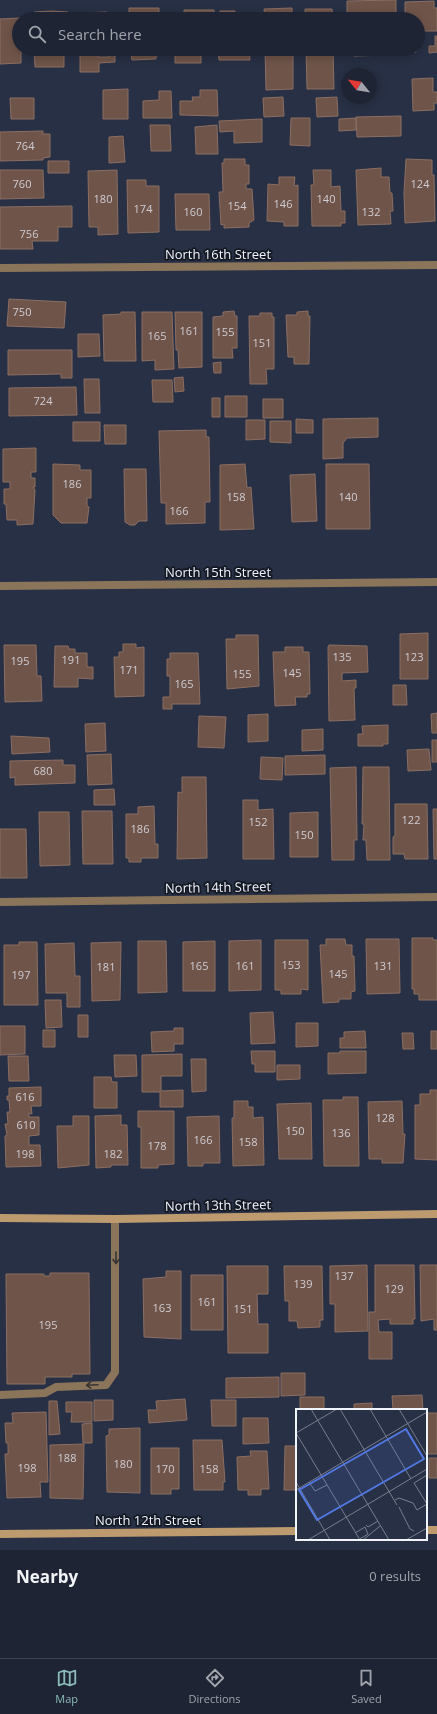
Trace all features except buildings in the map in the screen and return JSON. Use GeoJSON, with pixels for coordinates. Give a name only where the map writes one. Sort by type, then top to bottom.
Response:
{"type":"FeatureCollection","features":[{"type":"Feature","properties":{"kind":"main road","name":"North 13th Street"},"geometry":{"type":"LineString","coordinates":[[0,1218],[115,1219],[437,1214]]}},
{"type":"Feature","properties":{"kind":"main road","name":"North 12th Street"},"geometry":{"type":"LineString","coordinates":[[0,1534],[296,1531]]}},
{"type":"Feature","properties":{"kind":"street","name":"North 16th Street"},"geometry":{"type":"LineString","coordinates":[[0,268],[437,265]]}},
{"type":"Feature","properties":{"kind":"street","name":"North 15th Street"},"geometry":{"type":"LineString","coordinates":[[0,586],[437,582]]}},
{"type":"Feature","properties":{"kind":"street","name":"North 14th Street"},"geometry":{"type":"LineString","coordinates":[[0,902],[437,897]]}},
{"type":"Feature","properties":{"kind":"street"},"geometry":{"type":"LineString","coordinates":[[0,1395],[45,1393],[56,1387],[106,1384],[115,1372],[115,1219]]}}]}
